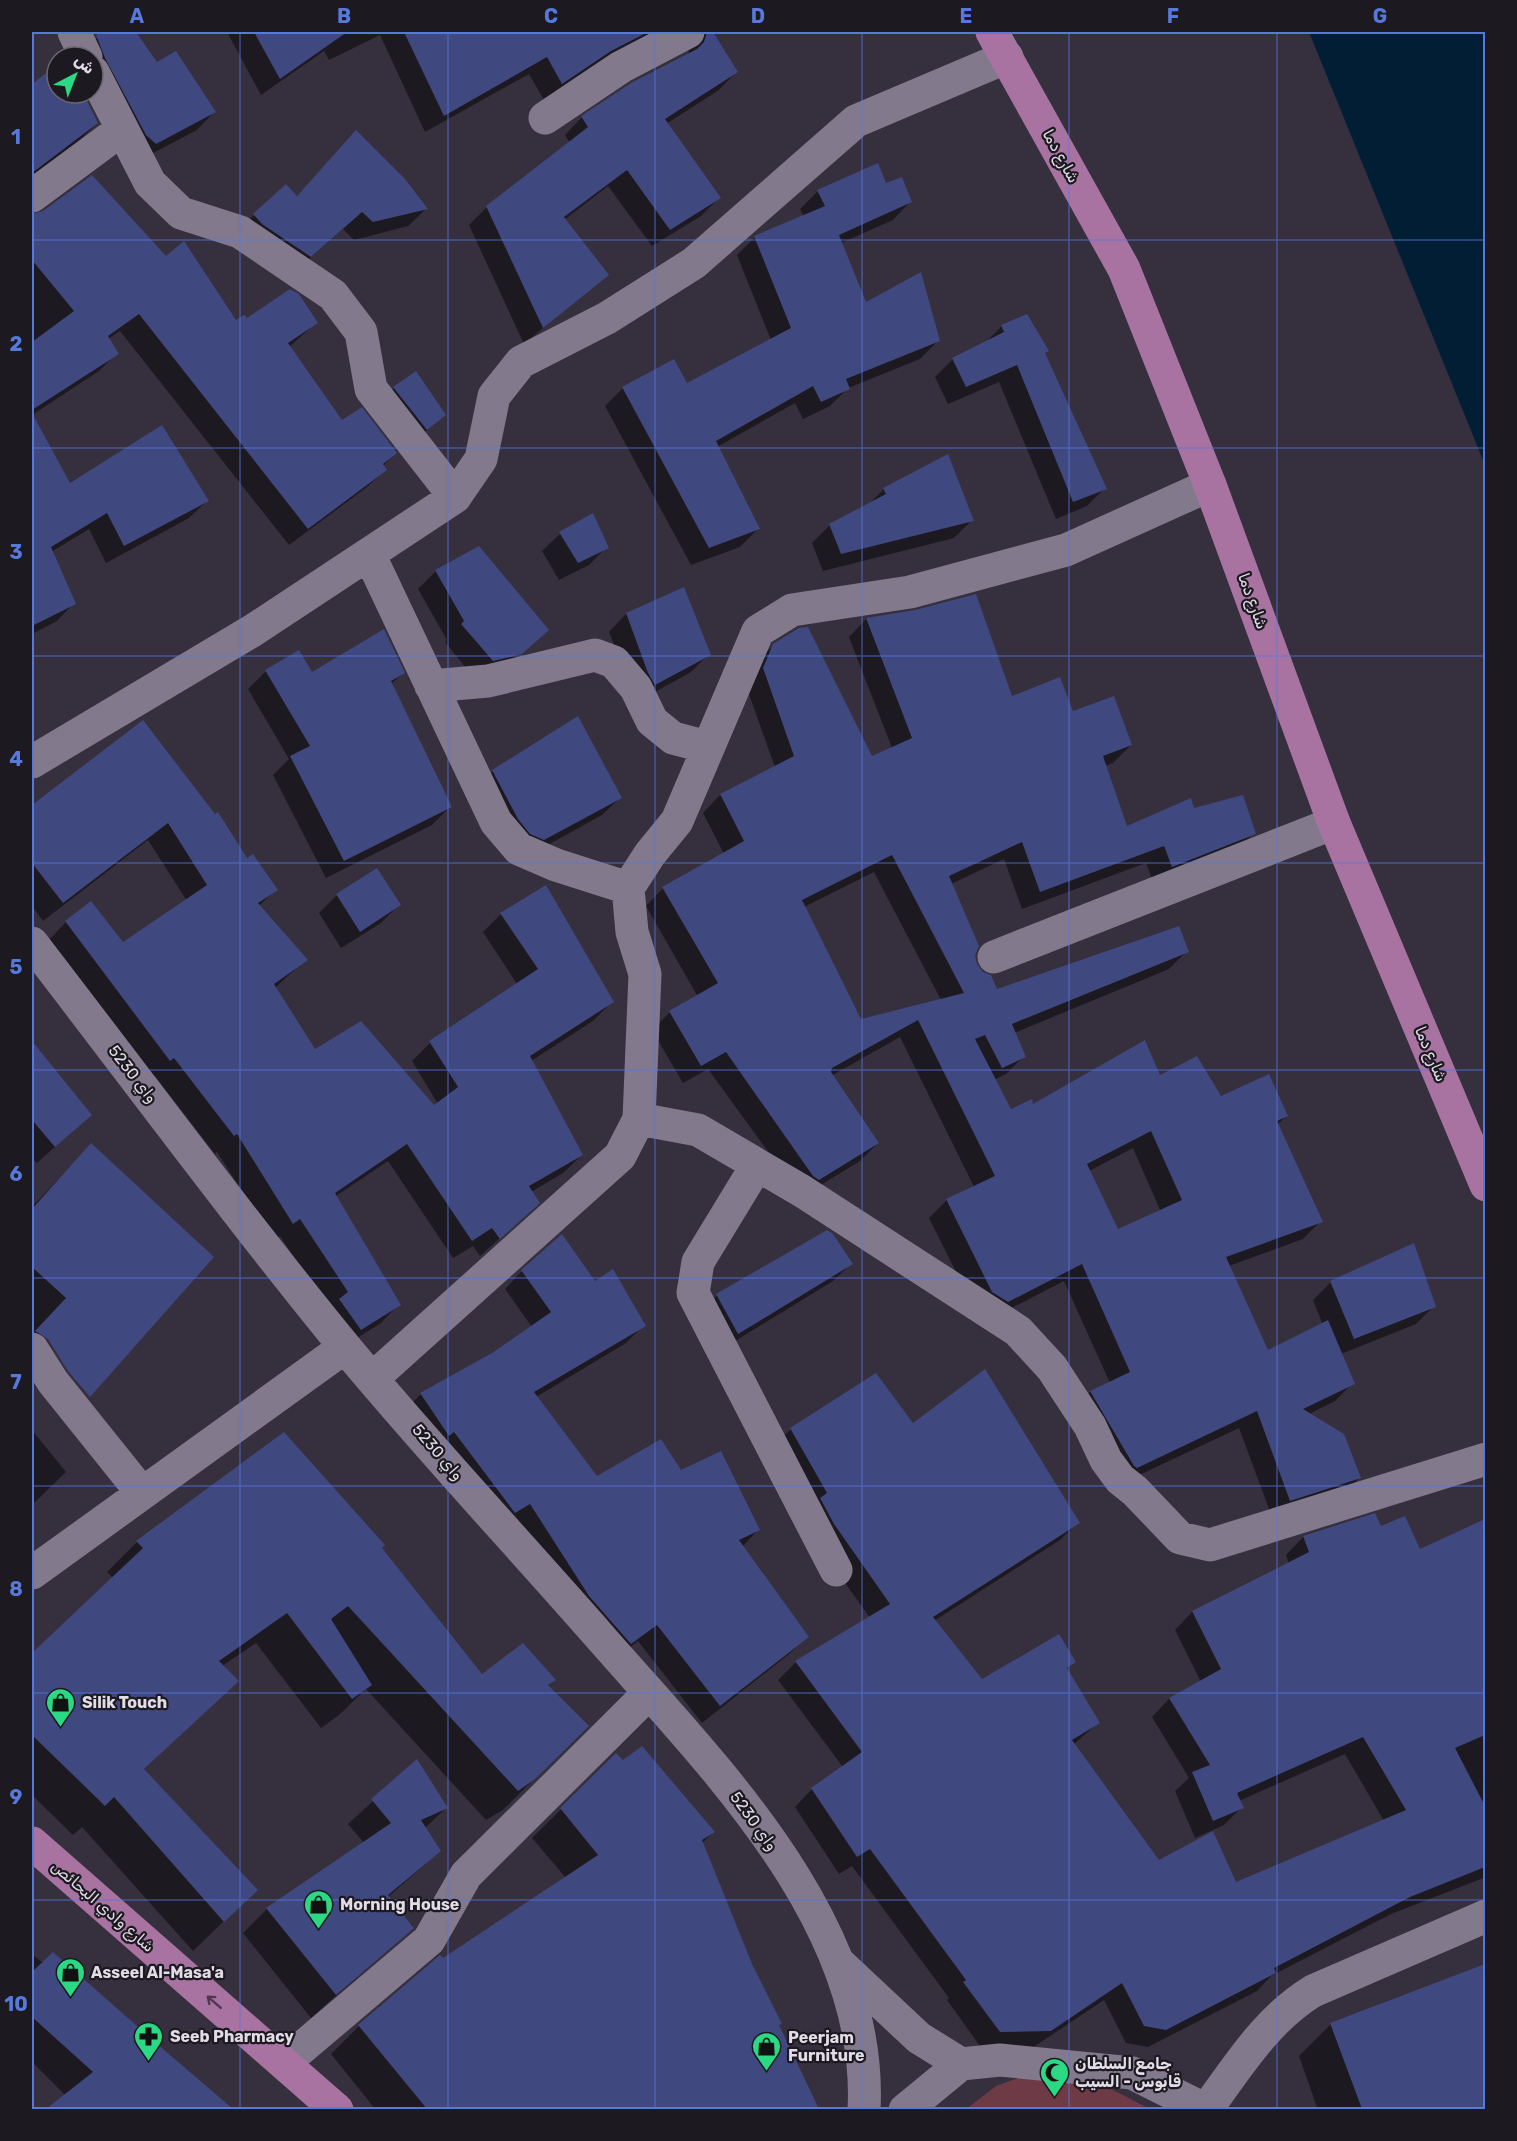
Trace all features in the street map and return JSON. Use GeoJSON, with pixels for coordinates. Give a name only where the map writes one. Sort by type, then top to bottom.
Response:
{"type":"FeatureCollection","features":[{"type":"Feature","properties":{"kind":"main road","name":"شارع دما"},"geometry":{"type":"LineString","coordinates":[[999,44],[1124,269],[1210,485],[1334,823],[1485,1185]]}},
{"type":"Feature","properties":{"kind":"main road","name":"شارع وادي البحائص"},"geometry":{"type":"LineString","coordinates":[[32,1843],[338,2109]]}},
{"type":"Feature","properties":{"kind":"street"},"geometry":{"type":"LineString","coordinates":[[545,118],[621,67],[688,32]]}},
{"type":"Feature","properties":{"kind":"street"},"geometry":{"type":"LineString","coordinates":[[32,762],[252,631],[454,497],[480,459],[494,396],[521,362],[607,318],[694,263],[856,121],[999,44]]}},
{"type":"Feature","properties":{"kind":"street"},"geometry":{"type":"LineString","coordinates":[[105,97],[150,183],[181,213],[240,232],[333,295],[361,332],[371,388],[454,497]]}},
{"type":"Feature","properties":{"kind":"street"},"geometry":{"type":"LineString","coordinates":[[32,196],[121,130]]}},
{"type":"Feature","properties":{"kind":"street"},"geometry":{"type":"LineString","coordinates":[[373,1378],[620,1156],[639,1119],[645,974],[632,932],[628,888],[650,854],[677,821],[706,747],[758,631],[792,610],[910,592],[1066,550],[1210,485]]}},
{"type":"Feature","properties":{"kind":"street"},"geometry":{"type":"LineString","coordinates":[[369,554],[496,822],[519,849],[556,865],[628,888]]}},
{"type":"Feature","properties":{"kind":"street"},"geometry":{"type":"LineString","coordinates":[[431,686],[488,681],[595,655],[614,662],[636,688],[652,721],[673,738],[706,747]]}},
{"type":"Feature","properties":{"kind":"street"},"geometry":{"type":"LineString","coordinates":[[994,957],[1334,823]]}},
{"type":"Feature","properties":{"kind":"street","name":"واي 5230"},"geometry":{"type":"LineString","coordinates":[[32,943],[345,1347],[650,1693],[754,1816],[811,1903],[839,1962],[866,2076],[864,2109]]}},
{"type":"Feature","properties":{"kind":"street"},"geometry":{"type":"LineString","coordinates":[[639,1119],[698,1130],[1018,1331],[1052,1368],[1090,1426],[1106,1460],[1120,1479],[1180,1538],[1210,1545],[1485,1459]]}},
{"type":"Feature","properties":{"kind":"street"},"geometry":{"type":"LineString","coordinates":[[757,1165],[698,1262],[693,1293],[836,1570]]}},
{"type":"Feature","properties":{"kind":"street"},"geometry":{"type":"LineString","coordinates":[[32,1573],[345,1347]]}},
{"type":"Feature","properties":{"kind":"street"},"geometry":{"type":"LineString","coordinates":[[32,1352],[142,1493]]}},
{"type":"Feature","properties":{"kind":"street"},"geometry":{"type":"LineString","coordinates":[[284,2063],[429,1941],[466,1875],[650,1693]]}},
{"type":"Feature","properties":{"kind":"street"},"geometry":{"type":"LineString","coordinates":[[905,2109],[961,2064],[1011,2060],[1132,2073],[1206,2109],[1262,2032],[1289,2006],[1313,1991],[1485,1916]]}},
{"type":"Feature","properties":{"kind":"street","name":"واي 5230"},"geometry":{"type":"LineString","coordinates":[[839,1962],[919,2038],[961,2064]]}},
{"type":"Feature","properties":{"kind":"shaded area","name":"جامع السلطان قابوس - السيب"},"geometry":{"type":"Polygon","coordinates":[[[1029,2074],[1090,2078],[1150,2109],[1098,2109],[1096,2107],[1092,2110],[965,2110],[996,2086],[1029,2074]]]}},
{"type":"Feature","properties":{"kind":"water"},"geometry":{"type":"Polygon","coordinates":[[[1309,32],[1485,32],[1485,465],[1309,32]]]}},
{"type":"Feature","properties":{"kind":"building"},"geometry":{"type":"Polygon","coordinates":[[[102,32],[136,32],[157,62],[176,51],[216,112],[156,144],[146,135],[105,58],[105,45],[100,45],[96,35],[102,32]]]}},
{"type":"Feature","properties":{"kind":"building"},"geometry":{"type":"Polygon","coordinates":[[[254,32],[347,32],[280,79],[254,32]]]}},
{"type":"Feature","properties":{"kind":"building"},"geometry":{"type":"Polygon","coordinates":[[[404,32],[648,32],[611,51],[562,84],[547,57],[444,116],[404,32]]]}},
{"type":"Feature","properties":{"kind":"building"},"geometry":{"type":"Polygon","coordinates":[[[707,32],[713,32],[738,72],[665,119],[721,198],[670,230],[627,170],[564,217],[609,275],[543,328],[486,206],[588,127],[581,116],[631,83],[697,49],[704,42],[707,32]]]}},
{"type":"Feature","properties":{"kind":"building"},"geometry":{"type":"Polygon","coordinates":[[[45,74],[45,105],[89,105],[98,123],[32,173],[32,84],[45,74]]]}},
{"type":"Feature","properties":{"kind":"building"},"geometry":{"type":"Polygon","coordinates":[[[356,130],[405,179],[428,209],[373,222],[362,212],[311,257],[262,224],[253,214],[286,184],[297,196],[356,130]]]}},
{"type":"Feature","properties":{"kind":"building"},"geometry":{"type":"Polygon","coordinates":[[[878,163],[886,183],[902,177],[912,202],[839,235],[866,302],[921,272],[940,341],[846,379],[850,389],[821,402],[813,386],[716,441],[760,529],[709,548],[622,387],[674,359],[687,383],[791,328],[754,236],[825,206],[817,190],[878,163]]]}},
{"type":"Feature","properties":{"kind":"building"},"geometry":{"type":"Polygon","coordinates":[[[92,175],[166,256],[184,241],[236,320],[244,315],[247,318],[290,289],[299,294],[318,323],[288,343],[342,420],[362,407],[397,453],[383,464],[387,470],[308,529],[139,314],[108,336],[119,354],[32,410],[32,342],[74,311],[32,260],[32,214],[43,211],[92,175]]]}},
{"type":"Feature","properties":{"kind":"building"},"geometry":{"type":"Polygon","coordinates":[[[1027,314],[1049,351],[1045,353],[1107,489],[1073,502],[1017,365],[966,387],[952,358],[1004,332],[1001,325],[1027,314]]]}},
{"type":"Feature","properties":{"kind":"building"},"geometry":{"type":"Polygon","coordinates":[[[416,371],[446,415],[427,430],[393,387],[416,371]]]}},
{"type":"Feature","properties":{"kind":"building"},"geometry":{"type":"Polygon","coordinates":[[[32,413],[70,483],[162,425],[209,501],[124,546],[107,513],[51,547],[76,604],[32,626],[32,413]]]}},
{"type":"Feature","properties":{"kind":"building"},"geometry":{"type":"Polygon","coordinates":[[[948,454],[974,521],[841,554],[829,524],[886,494],[883,488],[948,454]]]}},
{"type":"Feature","properties":{"kind":"building"},"geometry":{"type":"Polygon","coordinates":[[[593,513],[609,548],[578,563],[559,532],[593,513]]]}},
{"type":"Feature","properties":{"kind":"building"},"geometry":{"type":"Polygon","coordinates":[[[479,546],[549,630],[522,654],[493,661],[461,624],[464,621],[435,570],[479,546]]]}},
{"type":"Feature","properties":{"kind":"building"},"geometry":{"type":"Polygon","coordinates":[[[684,587],[711,655],[655,685],[648,673],[626,613],[684,587]]]}},
{"type":"Feature","properties":{"kind":"building"},"geometry":{"type":"Polygon","coordinates":[[[976,594],[1012,696],[1060,677],[1073,711],[1114,696],[1132,745],[1103,756],[1127,826],[1191,798],[1194,808],[1243,795],[1256,834],[1172,867],[1164,846],[1040,892],[1022,842],[949,876],[979,946],[975,955],[977,964],[983,972],[991,975],[997,989],[1179,926],[1189,952],[1012,1024],[1026,1057],[1002,1068],[985,1035],[975,1039],[1011,1109],[1032,1099],[1033,1104],[1145,1040],[1160,1075],[1197,1056],[1221,1096],[1269,1074],[1288,1116],[1277,1121],[1323,1222],[1226,1257],[1268,1350],[1328,1320],[1355,1384],[1303,1409],[1344,1434],[1361,1478],[1290,1501],[1257,1411],[1137,1468],[1134,1466],[1090,1391],[1130,1372],[1082,1264],[1008,1302],[992,1292],[946,1199],[995,1176],[918,1020],[832,1068],[831,1072],[879,1143],[819,1180],[813,1176],[726,1052],[701,1066],[669,1011],[718,983],[662,887],[744,841],[720,794],[794,756],[763,668],[773,644],[799,628],[808,627],[872,756],[912,738],[866,618],[915,610],[976,594]],[[892,855],[802,900],[861,1019],[964,993],[892,855]],[[1151,1131],[1087,1164],[1118,1229],[1182,1200],[1151,1131]]]}},
{"type":"Feature","properties":{"kind":"building"},"geometry":{"type":"Polygon","coordinates":[[[384,629],[405,673],[391,681],[452,807],[344,861],[290,756],[310,746],[265,670],[299,650],[312,672],[384,629]]]}},
{"type":"Feature","properties":{"kind":"building"},"geometry":{"type":"Polygon","coordinates":[[[578,716],[622,798],[544,840],[530,834],[518,819],[492,770],[578,716]]]}},
{"type":"Feature","properties":{"kind":"building"},"geometry":{"type":"Polygon","coordinates":[[[143,720],[215,814],[218,812],[247,858],[253,854],[278,890],[258,903],[308,960],[274,984],[315,1049],[361,1021],[434,1105],[458,1087],[429,1041],[538,969],[500,913],[546,885],[614,1002],[530,1056],[583,1155],[529,1186],[540,1203],[500,1239],[492,1228],[472,1241],[407,1144],[335,1193],[401,1305],[361,1330],[339,1299],[348,1292],[300,1219],[293,1224],[237,1134],[234,1136],[174,1058],[170,1061],[65,921],[91,901],[123,942],[207,885],[168,823],[63,903],[32,863],[32,805],[143,720]]]}},
{"type":"Feature","properties":{"kind":"building"},"geometry":{"type":"Polygon","coordinates":[[[377,868],[401,905],[360,932],[336,894],[377,868]]]}},
{"type":"Feature","properties":{"kind":"building"},"geometry":{"type":"Polygon","coordinates":[[[32,1041],[92,1115],[55,1147],[32,1120],[32,1041]]]}},
{"type":"Feature","properties":{"kind":"building"},"geometry":{"type":"Polygon","coordinates":[[[91,1143],[214,1257],[90,1397],[68,1371],[48,1339],[35,1331],[66,1298],[32,1267],[32,1209],[91,1143]]]}},
{"type":"Feature","properties":{"kind":"building"},"geometry":{"type":"Polygon","coordinates":[[[827,1230],[833,1234],[853,1264],[738,1334],[716,1294],[827,1230]]]}},
{"type":"Feature","properties":{"kind":"building"},"geometry":{"type":"Polygon","coordinates":[[[562,1234],[595,1281],[613,1269],[646,1326],[534,1392],[597,1476],[661,1439],[681,1470],[721,1451],[760,1530],[739,1540],[809,1637],[720,1706],[657,1625],[631,1644],[589,1596],[530,1504],[515,1513],[454,1432],[449,1436],[420,1393],[492,1353],[551,1312],[521,1270],[562,1234]]]}},
{"type":"Feature","properties":{"kind":"building"},"geometry":{"type":"Polygon","coordinates":[[[1414,1243],[1436,1307],[1354,1339],[1330,1281],[1414,1243]]]}},
{"type":"Feature","properties":{"kind":"building"},"geometry":{"type":"Polygon","coordinates":[[[985,1369],[1080,1523],[933,1617],[982,1679],[1059,1634],[1076,1662],[1067,1668],[1100,1723],[1072,1740],[1159,1860],[1213,1831],[1236,1882],[1406,1810],[1363,1737],[1237,1793],[1244,1808],[1213,1821],[1192,1772],[1210,1765],[1169,1698],[1221,1669],[1192,1611],[1309,1552],[1303,1536],[1375,1513],[1381,1526],[1405,1516],[1420,1549],[1485,1519],[1485,1735],[1455,1748],[1485,1806],[1485,1867],[1410,1897],[1274,1968],[1276,1973],[1166,2030],[1144,2026],[1122,1983],[1051,2031],[1000,2032],[963,1982],[966,1980],[870,1849],[857,1857],[811,1788],[862,1752],[795,1661],[890,1604],[834,1524],[820,1498],[827,1493],[790,1428],[876,1373],[913,1423],[985,1369]]]}},
{"type":"Feature","properties":{"kind":"building"},"geometry":{"type":"Polygon","coordinates":[[[284,1432],[385,1545],[382,1548],[482,1674],[523,1643],[556,1680],[548,1685],[589,1726],[535,1779],[518,1791],[348,1606],[331,1619],[372,1685],[352,1699],[287,1613],[219,1661],[239,1681],[144,1769],[258,1890],[224,1922],[114,1797],[105,1806],[32,1735],[32,1653],[143,1548],[136,1541],[284,1432]]]}},
{"type":"Feature","properties":{"kind":"building"},"geometry":{"type":"Polygon","coordinates":[[[642,1746],[715,1832],[702,1840],[753,1966],[782,2024],[779,2025],[819,2109],[427,2109],[358,2025],[440,1955],[443,1958],[598,1855],[560,1808],[616,1753],[623,1760],[642,1746]]]}},
{"type":"Feature","properties":{"kind":"building"},"geometry":{"type":"Polygon","coordinates":[[[417,1759],[448,1808],[421,1820],[441,1851],[388,1895],[414,1928],[336,1995],[266,1908],[391,1823],[371,1799],[417,1759]]]}},
{"type":"Feature","properties":{"kind":"building"},"geometry":{"type":"Polygon","coordinates":[[[53,1952],[233,2109],[46,2109],[93,2072],[32,2017],[32,1972],[53,1952]]]}},
{"type":"Feature","properties":{"kind":"building"},"geometry":{"type":"Polygon","coordinates":[[[1485,1964],[1485,2109],[1362,2109],[1330,2023],[1485,1964]]]}},
{"type":"Feature","properties":{"kind":"place","name":"Silik Touch"},"geometry":{"type":"Point","coordinates":[61,1728]}},
{"type":"Feature","properties":{"kind":"place","name":"Morning House"},"geometry":{"type":"Point","coordinates":[319,1930]}},
{"type":"Feature","properties":{"kind":"place","name":"Asseel Al-Masa'a"},"geometry":{"type":"Point","coordinates":[70,1998]}},
{"type":"Feature","properties":{"kind":"place","name":"Seeb Pharmacy"},"geometry":{"type":"Point","coordinates":[149,2062]}},
{"type":"Feature","properties":{"kind":"place","name":"Peerjam Furniture"},"geometry":{"type":"Point","coordinates":[767,2072]}},
{"type":"Feature","properties":{"kind":"place","name":"جامع السلطان قابوس - السيب"},"geometry":{"type":"Point","coordinates":[1054,2098]}}]}
